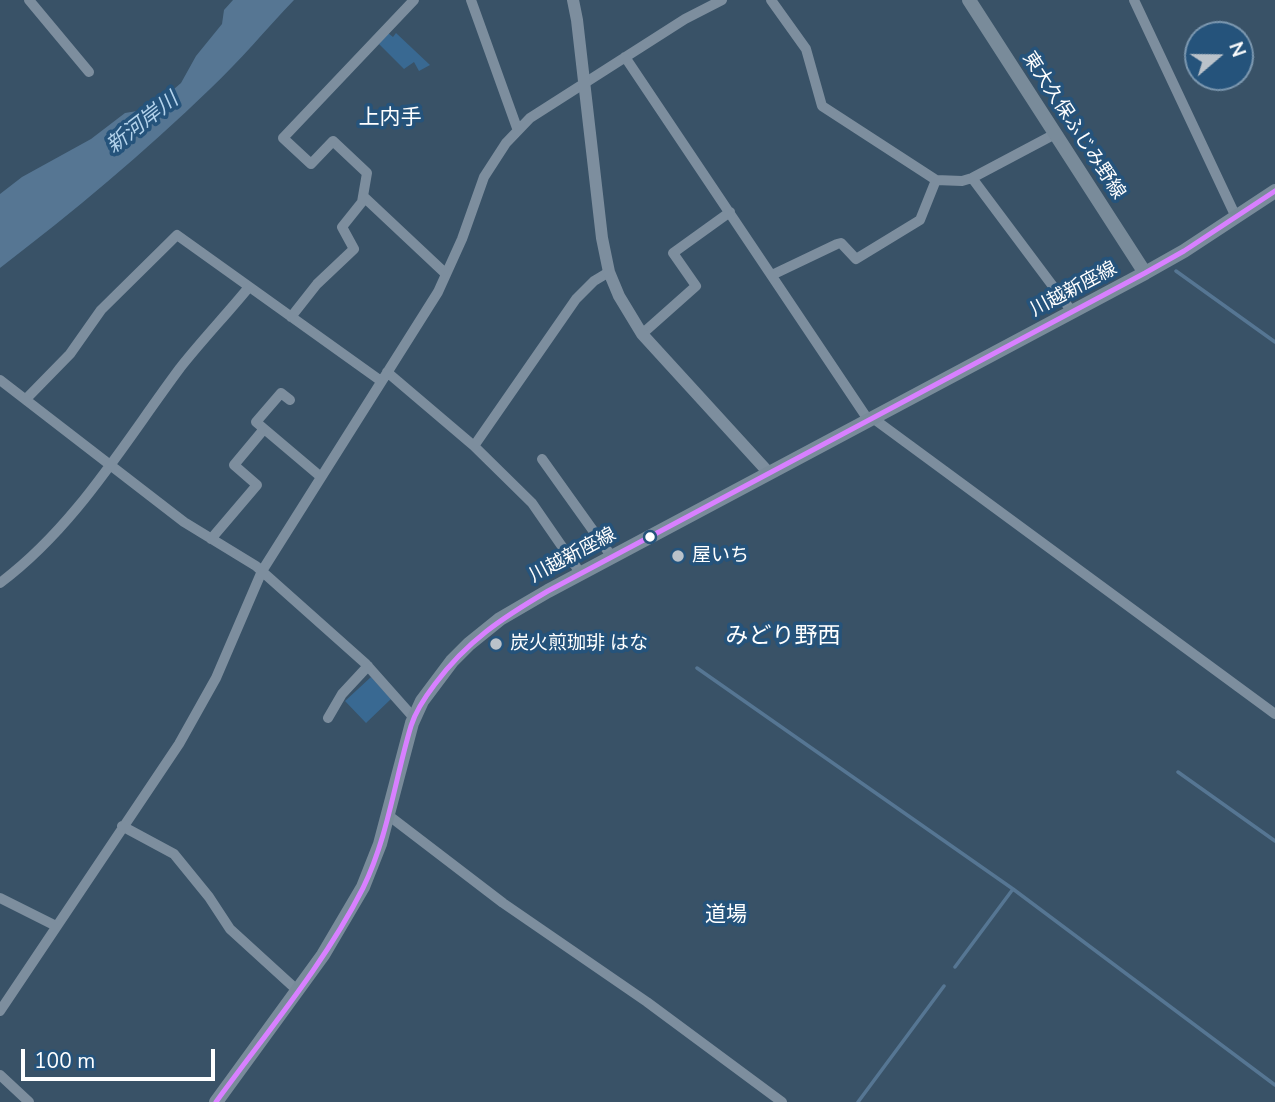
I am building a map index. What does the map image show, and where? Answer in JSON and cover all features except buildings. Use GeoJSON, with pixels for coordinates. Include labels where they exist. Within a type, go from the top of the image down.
{"type":"FeatureCollection","features":[{"type":"Feature","properties":{"kind":"main road","name":"東大久保ふじみ野線"},"geometry":{"type":"LineString","coordinates":[[969,0],[1145,273]]}},
{"type":"Feature","properties":{"kind":"main road","name":"川越新座線"},"geometry":{"type":"LineString","coordinates":[[216,1102],[339,931],[372,867],[414,718],[433,686],[469,644],[518,608],[1145,273],[1275,191]]}},
{"type":"Feature","properties":{"kind":"street"},"geometry":{"type":"LineString","coordinates":[[29,0],[89,72]]}},
{"type":"Feature","properties":{"kind":"street"},"geometry":{"type":"LineString","coordinates":[[291,317],[317,284],[354,249],[342,227],[364,197],[367,173],[333,141],[311,164],[283,138],[414,0]]}},
{"type":"Feature","properties":{"kind":"street"},"geometry":{"type":"LineString","coordinates":[[471,0],[517,128]]}},
{"type":"Feature","properties":{"kind":"street"},"geometry":{"type":"LineString","coordinates":[[573,0],[601,237],[609,272],[619,296],[642,334],[769,473]]}},
{"type":"Feature","properties":{"kind":"street"},"geometry":{"type":"LineString","coordinates":[[0,1011],[179,744],[216,678],[262,572],[438,292],[462,239],[484,177],[517,128],[625,57],[702,9],[722,0]]}},
{"type":"Feature","properties":{"kind":"street"},"geometry":{"type":"LineString","coordinates":[[771,0],[806,49],[822,106],[936,180],[962,181],[972,178],[1055,134]]}},
{"type":"Feature","properties":{"kind":"street"},"geometry":{"type":"LineString","coordinates":[[1134,0],[1236,217]]}},
{"type":"Feature","properties":{"kind":"street"},"geometry":{"type":"LineString","coordinates":[[625,57],[871,420],[1275,714]]}},
{"type":"Feature","properties":{"kind":"street"},"geometry":{"type":"LineString","coordinates":[[972,178],[1073,313]]}},
{"type":"Feature","properties":{"kind":"street"},"geometry":{"type":"LineString","coordinates":[[772,275],[837,244],[841,243],[856,259],[874,249],[920,220],[936,180]]}},
{"type":"Feature","properties":{"kind":"street"},"geometry":{"type":"LineString","coordinates":[[364,197],[446,274]]}},
{"type":"Feature","properties":{"kind":"street"},"geometry":{"type":"LineString","coordinates":[[642,334],[696,286],[673,253],[730,212]]}},
{"type":"Feature","properties":{"kind":"street"},"geometry":{"type":"LineString","coordinates":[[26,399],[70,354],[101,310],[177,235],[291,317],[384,376],[474,446],[532,503],[581,574]]}},
{"type":"Feature","properties":{"kind":"street"},"geometry":{"type":"LineString","coordinates":[[474,446],[576,299],[594,281],[609,272]]}},
{"type":"Feature","properties":{"kind":"street"},"geometry":{"type":"LineString","coordinates":[[0,583],[33,558],[67,523],[181,367],[249,287]]}},
{"type":"Feature","properties":{"kind":"street"},"geometry":{"type":"LineString","coordinates":[[0,380],[184,522],[237,553],[262,572],[368,666],[414,718]]}},
{"type":"Feature","properties":{"kind":"street"},"geometry":{"type":"LineString","coordinates":[[290,400],[281,393],[256,422],[321,477]]}},
{"type":"Feature","properties":{"kind":"street"},"geometry":{"type":"LineString","coordinates":[[211,539],[257,485],[234,465],[264,429]]}},
{"type":"Feature","properties":{"kind":"street"},"geometry":{"type":"LineString","coordinates":[[542,459],[612,557]]}},
{"type":"Feature","properties":{"kind":"street"},"geometry":{"type":"LineString","coordinates":[[328,718],[342,694],[368,666]]}},
{"type":"Feature","properties":{"kind":"street"},"geometry":{"type":"LineString","coordinates":[[388,816],[503,903],[648,1002],[782,1102]]}},
{"type":"Feature","properties":{"kind":"street"},"geometry":{"type":"LineString","coordinates":[[122,827],[174,854],[209,897],[230,929],[298,991]]}},
{"type":"Feature","properties":{"kind":"street"},"geometry":{"type":"LineString","coordinates":[[0,898],[57,926]]}},
{"type":"Feature","properties":{"kind":"street"},"geometry":{"type":"LineString","coordinates":[[0,1074],[29,1102]]}},
{"type":"Feature","properties":{"kind":"shaded area"},"geometry":{"type":"Polygon","coordinates":[[[388,33],[393,37],[396,33],[430,65],[419,71],[414,62],[404,69],[379,44],[388,33]]]}},
{"type":"Feature","properties":{"kind":"shaded area"},"geometry":{"type":"Polygon","coordinates":[[[371,677],[391,699],[366,723],[345,701],[371,677]]]}},
{"type":"Feature","properties":{"kind":"water","name":"新河岸川"},"geometry":{"type":"Polygon","coordinates":[[[233,0],[294,0],[221,78],[160,136],[81,204],[0,268],[0,194],[22,177],[91,139],[125,113],[155,105],[181,83],[196,56],[222,24],[224,10],[233,0]]]}},
{"type":"Feature","properties":{"kind":"waterway"},"geometry":{"type":"LineString","coordinates":[[1176,271],[1275,342]]}},
{"type":"Feature","properties":{"kind":"waterway"},"geometry":{"type":"LineString","coordinates":[[697,668],[1013,889],[1275,1085]]}},
{"type":"Feature","properties":{"kind":"waterway"},"geometry":{"type":"LineString","coordinates":[[1178,772],[1275,841]]}},
{"type":"Feature","properties":{"kind":"waterway"},"geometry":{"type":"LineString","coordinates":[[955,967],[1013,889]]}},
{"type":"Feature","properties":{"kind":"waterway"},"geometry":{"type":"LineString","coordinates":[[858,1102],[944,986]]}},
{"type":"Feature","properties":{"kind":"transit line"},"geometry":{"type":"LineString","coordinates":[[216,1102],[294,998],[348,916],[379,849],[415,715],[447,669],[473,643],[500,621],[548,591],[1145,273],[1184,251],[1275,191]]}},
{"type":"Feature","properties":{"kind":"place","name":"屋いち"},"geometry":{"type":"Point","coordinates":[678,556]}},
{"type":"Feature","properties":{"kind":"place","name":"炭火煎珈琲 はな"},"geometry":{"type":"Point","coordinates":[496,644]}},
{"type":"Feature","properties":{"kind":"district","name":"上内手"},"geometry":{"type":"Point","coordinates":[390,119]}},
{"type":"Feature","properties":{"kind":"district","name":"みどり野西"},"geometry":{"type":"Point","coordinates":[783,637]}},
{"type":"Feature","properties":{"kind":"district","name":"道場"},"geometry":{"type":"Point","coordinates":[726,916]}}]}
